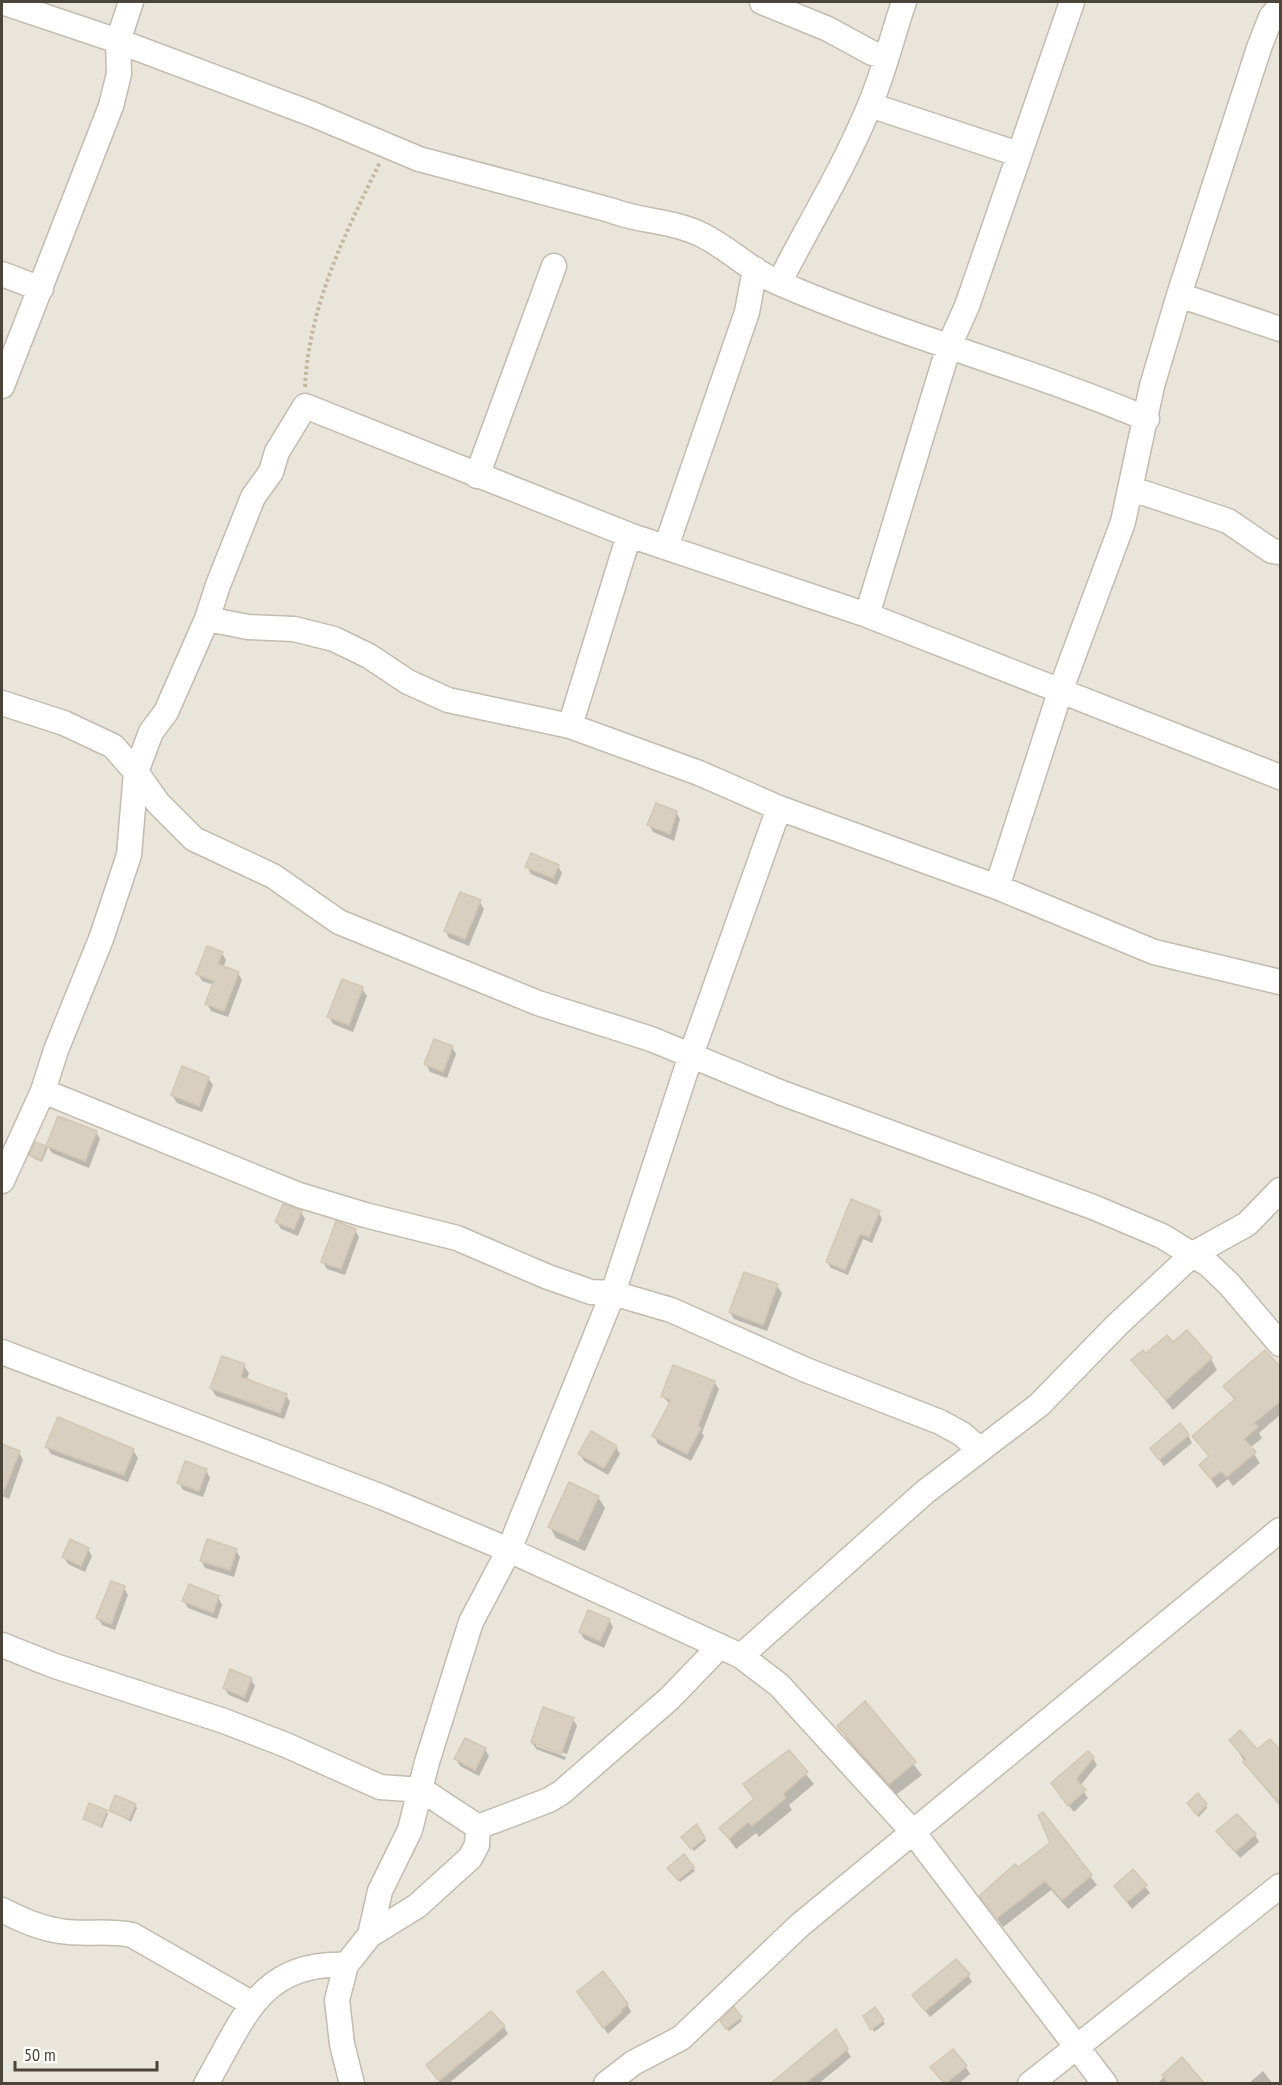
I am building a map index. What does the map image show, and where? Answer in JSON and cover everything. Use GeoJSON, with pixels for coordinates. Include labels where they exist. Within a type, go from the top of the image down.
{"type":"FeatureCollection","features":[{"type":"Feature","properties":{"kind":"street"},"geometry":{"type":"LineString","coordinates":[[2,2],[118,41],[418,159],[610,210],[630,219],[658,220],[701,234],[779,284],[879,323],[949,346],[1147,419]]}},
{"type":"Feature","properties":{"kind":"street"},"geometry":{"type":"LineString","coordinates":[[2,386],[111,106],[118,74],[118,41],[131,2]]}},
{"type":"Feature","properties":{"kind":"street"},"geometry":{"type":"LineString","coordinates":[[762,2],[828,29],[872,53],[886,56]]}},
{"type":"Feature","properties":{"kind":"street"},"geometry":{"type":"LineString","coordinates":[[779,284],[818,207],[837,178],[870,105],[904,2]]}},
{"type":"Feature","properties":{"kind":"street"},"geometry":{"type":"LineString","coordinates":[[867,615],[949,346],[967,306],[1072,2]]}},
{"type":"Feature","properties":{"kind":"street"},"geometry":{"type":"LineString","coordinates":[[997,887],[1060,689],[1123,522],[1147,419],[1152,386],[1179,295],[1259,48],[1271,17],[1281,7]]}},
{"type":"Feature","properties":{"kind":"street"},"geometry":{"type":"LineString","coordinates":[[870,105],[1018,154]]}},
{"type":"Feature","properties":{"kind":"street"},"geometry":{"type":"LineString","coordinates":[[477,476],[554,266]]}},
{"type":"Feature","properties":{"kind":"street"},"geometry":{"type":"LineString","coordinates":[[666,547],[747,312],[755,269]]}},
{"type":"Feature","properties":{"kind":"street"},"geometry":{"type":"LineString","coordinates":[[2,274],[41,289]]}},
{"type":"Feature","properties":{"kind":"street"},"geometry":{"type":"LineString","coordinates":[[1179,295],[1281,329]]}},
{"type":"Feature","properties":{"kind":"street"},"geometry":{"type":"LineString","coordinates":[[2,1181],[43,1091],[56,1050],[101,939],[129,855],[136,772],[151,732],[166,712],[207,619],[253,497],[270,472],[277,452],[304,406],[628,535],[867,615],[1281,777]]}},
{"type":"Feature","properties":{"kind":"street"},"geometry":{"type":"LineString","coordinates":[[1132,489],[1228,521],[1272,551],[1281,552]]}},
{"type":"Feature","properties":{"kind":"street"},"geometry":{"type":"LineString","coordinates":[[570,726],[628,535]]}},
{"type":"Feature","properties":{"kind":"street"},"geometry":{"type":"LineString","coordinates":[[207,619],[248,627],[294,629],[334,639],[369,656],[408,682],[448,700],[570,726],[699,774],[779,807],[997,887],[1154,952],[1281,982]]}},
{"type":"Feature","properties":{"kind":"street"},"geometry":{"type":"LineString","coordinates":[[2,703],[64,723],[113,746],[136,772],[158,803],[194,839],[273,876],[339,922],[537,1003],[651,1039],[782,1093],[1093,1208],[1162,1236],[1193,1254],[1229,1284],[1281,1344]]}},
{"type":"Feature","properties":{"kind":"street"},"geometry":{"type":"LineString","coordinates":[[370,1935],[381,1891],[410,1830],[422,1790],[427,1762],[471,1622],[509,1550],[613,1293],[691,1055],[779,807]]}},
{"type":"Feature","properties":{"kind":"street"},"geometry":{"type":"LineString","coordinates":[[43,1091],[299,1195],[365,1215],[458,1238],[548,1277],[591,1292],[613,1293],[671,1310],[806,1370],[940,1422],[962,1434],[980,1450]]}},
{"type":"Feature","properties":{"kind":"street"},"geometry":{"type":"LineString","coordinates":[[478,1827],[534,1807],[562,1792],[670,1698],[925,1492],[1039,1405],[1117,1325],[1193,1254],[1247,1224],[1281,1190]]}},
{"type":"Feature","properties":{"kind":"street"},"geometry":{"type":"LineString","coordinates":[[2,1352],[296,1463],[509,1550],[730,1651],[779,1685],[913,1832],[1105,2084]]}},
{"type":"Feature","properties":{"kind":"street"},"geometry":{"type":"LineString","coordinates":[[606,2084],[633,2063],[681,2038],[800,1925],[1281,1530]]}},
{"type":"Feature","properties":{"kind":"street"},"geometry":{"type":"LineString","coordinates":[[2,1645],[224,1721],[286,1745],[380,1787],[422,1790],[478,1827]]}},
{"type":"Feature","properties":{"kind":"street"},"geometry":{"type":"LineString","coordinates":[[352,2084],[342,2044],[337,2000],[346,1965],[370,1935],[417,1906],[470,1858],[477,1845],[478,1827]]}},
{"type":"Feature","properties":{"kind":"street"},"geometry":{"type":"LineString","coordinates":[[1030,2084],[1281,1886]]}},
{"type":"Feature","properties":{"kind":"street"},"geometry":{"type":"LineString","coordinates":[[2,1910],[33,1925],[61,1932],[114,1931],[132,1935],[251,2003]]}},
{"type":"Feature","properties":{"kind":"street"},"geometry":{"type":"LineString","coordinates":[[206,2084],[251,2003],[265,1990],[294,1972],[321,1964],[346,1965]]}},
{"type":"Feature","properties":{"kind":"path"},"geometry":{"type":"LineString","coordinates":[[304,406],[310,344],[329,271],[388,146]]}},
{"type":"Feature","properties":{"kind":"shaded area"},"geometry":{"type":"Polygon","coordinates":[[[2,2],[1280,2],[1280,2083],[2,2083],[2,2]]]}},
{"type":"Feature","properties":{"kind":"building"},"geometry":{"type":"Polygon","coordinates":[[[656,803],[677,811],[670,834],[647,825],[656,803]]]}},
{"type":"Feature","properties":{"kind":"building"},"geometry":{"type":"Polygon","coordinates":[[[531,853],[559,865],[553,878],[525,867],[531,853]]]}},
{"type":"Feature","properties":{"kind":"building"},"geometry":{"type":"Polygon","coordinates":[[[460,892],[481,900],[465,939],[444,931],[460,892]]]}},
{"type":"Feature","properties":{"kind":"building"},"geometry":{"type":"Polygon","coordinates":[[[207,946],[223,952],[218,964],[239,972],[224,1011],[205,1004],[214,981],[196,974],[207,946]]]}},
{"type":"Feature","properties":{"kind":"building"},"geometry":{"type":"Polygon","coordinates":[[[342,979],[363,987],[349,1025],[327,1017],[342,979]]]}},
{"type":"Feature","properties":{"kind":"building"},"geometry":{"type":"Polygon","coordinates":[[[434,1039],[453,1046],[443,1072],[424,1064],[434,1039]]]}},
{"type":"Feature","properties":{"kind":"building"},"geometry":{"type":"Polygon","coordinates":[[[182,1066],[209,1077],[199,1106],[171,1095],[182,1066]]]}},
{"type":"Feature","properties":{"kind":"building"},"geometry":{"type":"Polygon","coordinates":[[[58,1116],[97,1131],[85,1161],[46,1146],[58,1116]]]}},
{"type":"Feature","properties":{"kind":"building"},"geometry":{"type":"Polygon","coordinates":[[[35,1142],[46,1146],[41,1160],[29,1155],[35,1142]]]}},
{"type":"Feature","properties":{"kind":"building"},"geometry":{"type":"Polygon","coordinates":[[[851,1199],[880,1211],[869,1237],[860,1234],[845,1270],[826,1262],[851,1199]]]}},
{"type":"Feature","properties":{"kind":"building"},"geometry":{"type":"Polygon","coordinates":[[[283,1204],[302,1211],[294,1229],[275,1222],[283,1204]]]}},
{"type":"Feature","properties":{"kind":"building"},"geometry":{"type":"Polygon","coordinates":[[[336,1221],[356,1229],[341,1269],[321,1262],[336,1221]]]}},
{"type":"Feature","properties":{"kind":"building"},"geometry":{"type":"Polygon","coordinates":[[[744,1272],[778,1284],[763,1325],[729,1312],[744,1272]]]}},
{"type":"Feature","properties":{"kind":"building"},"geometry":{"type":"Polygon","coordinates":[[[1187,1330],[1212,1358],[1166,1400],[1131,1360],[1143,1350],[1146,1353],[1167,1335],[1173,1342],[1187,1330]]]}},
{"type":"Feature","properties":{"kind":"building"},"geometry":{"type":"Polygon","coordinates":[[[1265,1350],[1281,1368],[1281,1401],[1254,1423],[1258,1427],[1244,1439],[1256,1452],[1227,1477],[1221,1471],[1211,1479],[1199,1465],[1209,1456],[1192,1436],[1235,1399],[1223,1386],[1265,1350]]]}},
{"type":"Feature","properties":{"kind":"building"},"geometry":{"type":"Polygon","coordinates":[[[222,1356],[245,1364],[241,1377],[287,1394],[280,1413],[210,1388],[222,1356]]]}},
{"type":"Feature","properties":{"kind":"building"},"geometry":{"type":"Polygon","coordinates":[[[673,1365],[715,1381],[698,1426],[701,1428],[687,1454],[652,1436],[671,1400],[661,1396],[673,1365]]]}},
{"type":"Feature","properties":{"kind":"building"},"geometry":{"type":"Polygon","coordinates":[[[58,1417],[134,1449],[124,1475],[45,1447],[58,1417]]]}},
{"type":"Feature","properties":{"kind":"building"},"geometry":{"type":"Polygon","coordinates":[[[1180,1423],[1189,1435],[1159,1460],[1150,1448],[1180,1423]]]}},
{"type":"Feature","properties":{"kind":"building"},"geometry":{"type":"Polygon","coordinates":[[[591,1431],[617,1446],[604,1468],[578,1454],[591,1431]]]}},
{"type":"Feature","properties":{"kind":"building"},"geometry":{"type":"Polygon","coordinates":[[[2,1444],[20,1451],[2,1496],[2,1444]]]}},
{"type":"Feature","properties":{"kind":"building"},"geometry":{"type":"Polygon","coordinates":[[[185,1461],[207,1469],[199,1491],[177,1483],[185,1461]]]}},
{"type":"Feature","properties":{"kind":"building"},"geometry":{"type":"Polygon","coordinates":[[[569,1482],[599,1496],[578,1541],[548,1527],[569,1482]]]}},
{"type":"Feature","properties":{"kind":"building"},"geometry":{"type":"Polygon","coordinates":[[[70,1539],[89,1548],[81,1566],[62,1557],[70,1539]]]}},
{"type":"Feature","properties":{"kind":"building"},"geometry":{"type":"Polygon","coordinates":[[[207,1539],[237,1549],[230,1570],[200,1561],[207,1539]]]}},
{"type":"Feature","properties":{"kind":"building"},"geometry":{"type":"Polygon","coordinates":[[[111,1581],[125,1586],[111,1624],[96,1618],[111,1581]]]}},
{"type":"Feature","properties":{"kind":"building"},"geometry":{"type":"Polygon","coordinates":[[[189,1584],[219,1596],[213,1613],[182,1601],[189,1584]]]}},
{"type":"Feature","properties":{"kind":"building"},"geometry":{"type":"Polygon","coordinates":[[[588,1610],[610,1619],[600,1641],[579,1632],[588,1610]]]}},
{"type":"Feature","properties":{"kind":"building"},"geometry":{"type":"Polygon","coordinates":[[[230,1669],[252,1678],[244,1697],[223,1688],[230,1669]]]}},
{"type":"Feature","properties":{"kind":"building"},"geometry":{"type":"Polygon","coordinates":[[[865,1701],[916,1762],[889,1784],[837,1726],[865,1701]]]}},
{"type":"Feature","properties":{"kind":"building"},"geometry":{"type":"Polygon","coordinates":[[[543,1707],[574,1718],[561,1754],[531,1742],[543,1707]]]}},
{"type":"Feature","properties":{"kind":"building"},"geometry":{"type":"Polygon","coordinates":[[[1240,1730],[1257,1749],[1270,1739],[1281,1751],[1281,1805],[1243,1762],[1246,1759],[1229,1740],[1240,1730]]]}},
{"type":"Feature","properties":{"kind":"building"},"geometry":{"type":"Polygon","coordinates":[[[465,1738],[486,1748],[475,1770],[454,1759],[465,1738]]]}},
{"type":"Feature","properties":{"kind":"building"},"geometry":{"type":"Polygon","coordinates":[[[789,1750],[808,1772],[783,1794],[786,1798],[752,1826],[748,1822],[729,1839],[719,1828],[754,1799],[743,1784],[789,1750]]]}},
{"type":"Feature","properties":{"kind":"building"},"geometry":{"type":"Polygon","coordinates":[[[1088,1751],[1094,1757],[1076,1779],[1086,1790],[1068,1806],[1051,1783],[1088,1751]]]}},
{"type":"Feature","properties":{"kind":"building"},"geometry":{"type":"Polygon","coordinates":[[[1198,1793],[1207,1804],[1197,1815],[1187,1803],[1198,1793]]]}},
{"type":"Feature","properties":{"kind":"building"},"geometry":{"type":"Polygon","coordinates":[[[115,1795],[136,1804],[129,1819],[109,1811],[115,1795]]]}},
{"type":"Feature","properties":{"kind":"building"},"geometry":{"type":"Polygon","coordinates":[[[89,1803],[107,1810],[101,1826],[83,1819],[89,1803]]]}},
{"type":"Feature","properties":{"kind":"building"},"geometry":{"type":"Polygon","coordinates":[[[1043,1812],[1092,1875],[1062,1900],[1045,1881],[997,1918],[979,1896],[1015,1864],[1018,1867],[1050,1843],[1038,1815],[1043,1812]]]}},
{"type":"Feature","properties":{"kind":"building"},"geometry":{"type":"Polygon","coordinates":[[[1237,1814],[1256,1834],[1235,1852],[1216,1831],[1237,1814]]]}},
{"type":"Feature","properties":{"kind":"building"},"geometry":{"type":"Polygon","coordinates":[[[697,1824],[705,1838],[691,1849],[681,1837],[697,1824]]]}},
{"type":"Feature","properties":{"kind":"building"},"geometry":{"type":"Polygon","coordinates":[[[684,1854],[694,1867],[678,1880],[667,1868],[684,1854]]]}},
{"type":"Feature","properties":{"kind":"building"},"geometry":{"type":"Polygon","coordinates":[[[1133,1869],[1147,1885],[1127,1902],[1114,1886],[1133,1869]]]}},
{"type":"Feature","properties":{"kind":"building"},"geometry":{"type":"Polygon","coordinates":[[[956,1959],[970,1974],[925,2011],[912,1995],[956,1959]]]}},
{"type":"Feature","properties":{"kind":"building"},"geometry":{"type":"Polygon","coordinates":[[[603,1971],[628,2004],[603,2028],[577,1992],[603,1971]]]}},
{"type":"Feature","properties":{"kind":"building"},"geometry":{"type":"Polygon","coordinates":[[[734,2007],[742,2017],[726,2029],[720,2021],[734,2007]]]}},
{"type":"Feature","properties":{"kind":"building"},"geometry":{"type":"Polygon","coordinates":[[[875,2007],[884,2020],[871,2030],[863,2016],[875,2007]]]}},
{"type":"Feature","properties":{"kind":"building"},"geometry":{"type":"Polygon","coordinates":[[[491,2011],[505,2026],[439,2081],[426,2065],[491,2011]]]}},
{"type":"Feature","properties":{"kind":"building"},"geometry":{"type":"Polygon","coordinates":[[[836,2029],[848,2049],[804,2084],[770,2084],[836,2029]]]}},
{"type":"Feature","properties":{"kind":"building"},"geometry":{"type":"Polygon","coordinates":[[[953,2049],[967,2066],[945,2084],[930,2067],[953,2049]]]}},
{"type":"Feature","properties":{"kind":"building"},"geometry":{"type":"Polygon","coordinates":[[[1182,2057],[1205,2084],[1169,2084],[1162,2075],[1182,2057]]]}}]}
